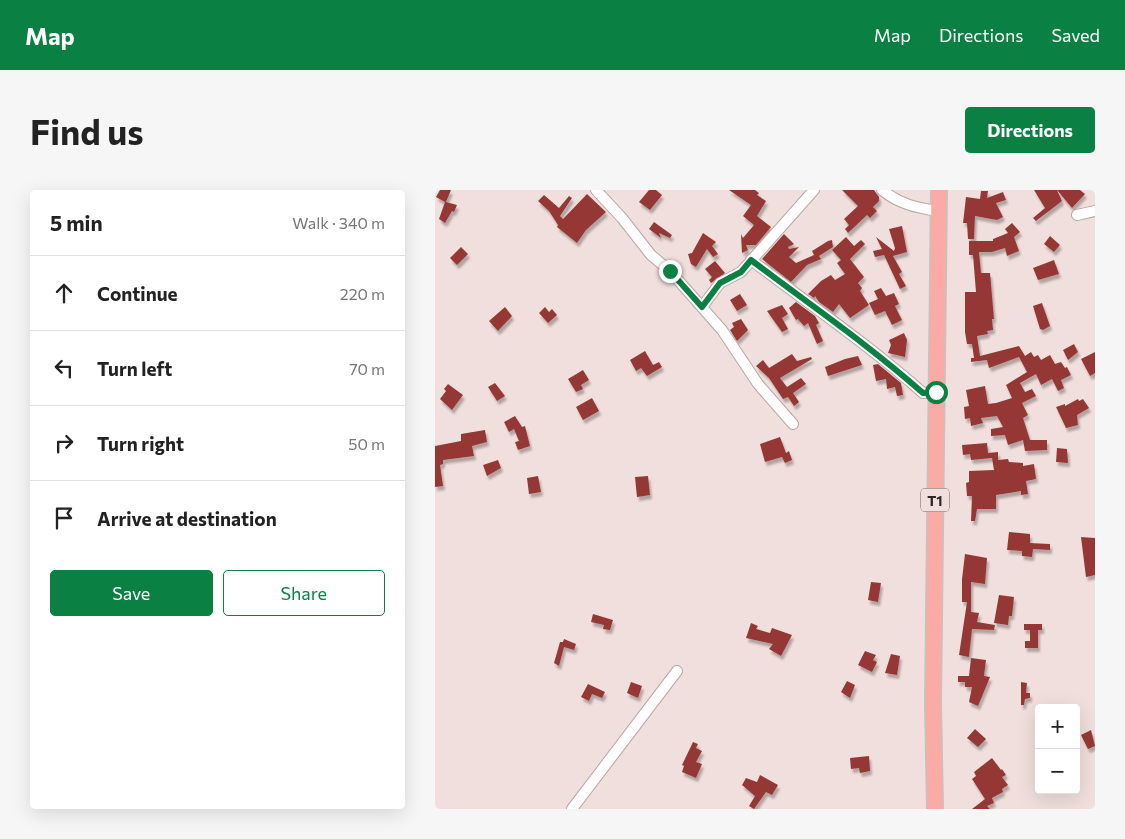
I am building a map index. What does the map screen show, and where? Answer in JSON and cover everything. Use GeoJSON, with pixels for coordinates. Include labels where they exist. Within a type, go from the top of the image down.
{"type":"FeatureCollection","features":[{"type":"Feature","properties":{"kind":"highway","name":"T1"},"geometry":{"type":"LineString","coordinates":[[935,809],[933,703],[939,190]]}},
{"type":"Feature","properties":{"kind":"street"},"geometry":{"type":"LineString","coordinates":[[596,190],[622,218],[651,255],[670,271],[702,307],[734,346],[758,384],[793,424]]}},
{"type":"Feature","properties":{"kind":"street"},"geometry":{"type":"LineString","coordinates":[[702,307],[720,283],[741,272],[797,212],[814,190]]}},
{"type":"Feature","properties":{"kind":"street"},"geometry":{"type":"LineString","coordinates":[[882,190],[890,197],[914,208],[938,211]]}},
{"type":"Feature","properties":{"kind":"street"},"geometry":{"type":"LineString","coordinates":[[1077,215],[1095,211]]}},
{"type":"Feature","properties":{"kind":"street"},"geometry":{"type":"LineString","coordinates":[[751,260],[850,335],[879,354],[923,393],[936,392]]}},
{"type":"Feature","properties":{"kind":"street"},"geometry":{"type":"LineString","coordinates":[[572,809],[677,671]]}},
{"type":"Feature","properties":{"kind":"building"},"geometry":{"type":"Polygon","coordinates":[[[440,190],[451,190],[446,202],[457,205],[445,223],[439,219],[445,202],[436,197],[440,190]]]}},
{"type":"Feature","properties":{"kind":"building"},"geometry":{"type":"Polygon","coordinates":[[[649,190],[656,190],[662,195],[650,210],[639,202],[649,190]]]}},
{"type":"Feature","properties":{"kind":"building"},"geometry":{"type":"Polygon","coordinates":[[[729,190],[755,190],[759,193],[757,195],[766,201],[757,216],[771,227],[756,245],[746,245],[748,250],[742,253],[741,234],[743,238],[754,225],[743,216],[751,205],[729,190]]]}},
{"type":"Feature","properties":{"kind":"building"},"geometry":{"type":"Polygon","coordinates":[[[842,190],[874,190],[879,197],[879,201],[873,207],[877,211],[870,218],[867,215],[848,233],[845,229],[849,225],[844,219],[858,206],[842,190]]]}},
{"type":"Feature","properties":{"kind":"building"},"geometry":{"type":"Polygon","coordinates":[[[1034,190],[1057,190],[1062,201],[1036,221],[1033,218],[1045,208],[1034,190]]]}},
{"type":"Feature","properties":{"kind":"building"},"geometry":{"type":"Polygon","coordinates":[[[1057,190],[1080,190],[1085,194],[1072,208],[1057,190]]]}},
{"type":"Feature","properties":{"kind":"building"},"geometry":{"type":"Polygon","coordinates":[[[981,191],[988,191],[987,198],[1003,192],[1006,200],[996,203],[1003,217],[997,220],[975,216],[974,239],[968,239],[967,223],[963,223],[966,197],[980,199],[981,191]]]}},
{"type":"Feature","properties":{"kind":"building"},"geometry":{"type":"Polygon","coordinates":[[[587,194],[606,212],[586,230],[577,243],[557,227],[558,225],[549,211],[538,201],[544,195],[559,208],[569,196],[572,198],[560,216],[563,219],[587,194]]]}},
{"type":"Feature","properties":{"kind":"building"},"geometry":{"type":"Polygon","coordinates":[[[654,222],[672,235],[670,238],[659,233],[661,238],[649,229],[654,222]]]}},
{"type":"Feature","properties":{"kind":"building"},"geometry":{"type":"Polygon","coordinates":[[[1012,223],[1020,232],[1014,237],[1019,251],[1007,256],[1005,248],[992,252],[979,252],[981,273],[990,273],[994,319],[992,319],[993,330],[987,331],[988,334],[977,336],[980,356],[1019,346],[1025,356],[1031,352],[1034,357],[1038,355],[1041,360],[1050,355],[1055,364],[1061,362],[1065,368],[1067,367],[1071,375],[1061,380],[1064,388],[1058,391],[1052,379],[1041,385],[1036,374],[1020,383],[1025,392],[1032,389],[1036,396],[1022,403],[1028,415],[1023,418],[1030,440],[1047,440],[1047,450],[1025,451],[1023,440],[1008,445],[1005,435],[991,436],[991,429],[1003,427],[997,416],[981,418],[983,423],[971,426],[970,418],[965,419],[964,407],[969,406],[966,390],[985,386],[988,404],[996,403],[1012,398],[1006,385],[1027,372],[1019,357],[989,368],[987,360],[971,362],[971,358],[974,358],[972,344],[967,344],[965,332],[965,292],[976,292],[973,255],[969,255],[969,241],[993,241],[993,239],[1008,233],[1005,229],[1012,223]]]}},
{"type":"Feature","properties":{"kind":"building"},"geometry":{"type":"Polygon","coordinates":[[[902,226],[907,252],[893,256],[902,272],[899,274],[906,286],[900,289],[884,255],[875,257],[873,251],[882,249],[876,237],[894,251],[895,248],[889,229],[902,226]]]}},
{"type":"Feature","properties":{"kind":"building"},"geometry":{"type":"Polygon","coordinates":[[[703,233],[716,242],[712,246],[718,254],[713,257],[707,249],[696,267],[691,264],[688,254],[692,253],[703,233]]]}},
{"type":"Feature","properties":{"kind":"building"},"geometry":{"type":"Polygon","coordinates":[[[784,234],[794,244],[788,247],[789,249],[799,247],[789,257],[796,263],[814,255],[812,251],[828,241],[832,240],[833,247],[819,256],[821,259],[807,265],[791,282],[762,259],[784,234]]]}},
{"type":"Feature","properties":{"kind":"building"},"geometry":{"type":"Polygon","coordinates":[[[1050,236],[1060,245],[1054,252],[1044,244],[1050,236]]]}},
{"type":"Feature","properties":{"kind":"building"},"geometry":{"type":"Polygon","coordinates":[[[846,237],[854,246],[861,240],[865,244],[850,259],[864,277],[858,283],[862,288],[860,291],[869,305],[850,318],[839,304],[833,312],[819,302],[815,296],[814,298],[808,294],[821,281],[831,275],[835,280],[845,274],[837,263],[841,260],[832,250],[846,237]]]}},
{"type":"Feature","properties":{"kind":"building"},"geometry":{"type":"Polygon","coordinates":[[[461,247],[468,254],[457,265],[450,258],[461,247]]]}},
{"type":"Feature","properties":{"kind":"building"},"geometry":{"type":"Polygon","coordinates":[[[1054,260],[1059,274],[1038,280],[1033,268],[1054,260]]]}},
{"type":"Feature","properties":{"kind":"building"},"geometry":{"type":"Polygon","coordinates":[[[715,261],[725,273],[711,283],[709,280],[712,277],[705,269],[715,261]]]}},
{"type":"Feature","properties":{"kind":"building"},"geometry":{"type":"Polygon","coordinates":[[[881,288],[886,296],[894,293],[899,304],[895,306],[902,320],[892,325],[885,311],[875,315],[869,303],[878,299],[874,291],[881,288]]]}},
{"type":"Feature","properties":{"kind":"building"},"geometry":{"type":"Polygon","coordinates":[[[740,294],[747,305],[737,311],[730,300],[740,294]]]}},
{"type":"Feature","properties":{"kind":"building"},"geometry":{"type":"Polygon","coordinates":[[[796,302],[815,316],[819,323],[816,325],[823,341],[817,344],[808,323],[804,326],[798,319],[796,320],[789,308],[796,302]]]}},
{"type":"Feature","properties":{"kind":"building"},"geometry":{"type":"Polygon","coordinates":[[[1042,303],[1050,326],[1043,330],[1040,329],[1033,306],[1042,303]]]}},
{"type":"Feature","properties":{"kind":"building"},"geometry":{"type":"Polygon","coordinates":[[[782,305],[788,314],[782,318],[788,329],[782,332],[767,311],[782,305]]]}},
{"type":"Feature","properties":{"kind":"building"},"geometry":{"type":"Polygon","coordinates":[[[505,307],[512,316],[498,331],[489,321],[505,307]]]}},
{"type":"Feature","properties":{"kind":"building"},"geometry":{"type":"Polygon","coordinates":[[[545,307],[549,312],[552,309],[557,315],[548,323],[539,313],[545,307]]]}},
{"type":"Feature","properties":{"kind":"building"},"geometry":{"type":"Polygon","coordinates":[[[741,319],[748,330],[737,341],[730,330],[734,327],[732,323],[741,319]]]}},
{"type":"Feature","properties":{"kind":"building"},"geometry":{"type":"Polygon","coordinates":[[[904,333],[907,340],[905,357],[888,353],[891,345],[889,340],[904,333]]]}},
{"type":"Feature","properties":{"kind":"building"},"geometry":{"type":"Polygon","coordinates":[[[1074,344],[1078,352],[1068,360],[1063,350],[1074,344]]]}},
{"type":"Feature","properties":{"kind":"building"},"geometry":{"type":"Polygon","coordinates":[[[645,351],[653,365],[659,362],[662,367],[647,376],[641,368],[636,371],[630,360],[645,351]]]}},
{"type":"Feature","properties":{"kind":"building"},"geometry":{"type":"Polygon","coordinates":[[[1095,352],[1095,373],[1090,376],[1081,359],[1095,352]]]}},
{"type":"Feature","properties":{"kind":"building"},"geometry":{"type":"Polygon","coordinates":[[[792,354],[797,361],[811,357],[812,359],[780,378],[787,387],[801,378],[806,384],[793,393],[799,402],[794,406],[788,397],[783,399],[769,378],[756,366],[763,360],[769,368],[792,354]]]}},
{"type":"Feature","properties":{"kind":"building"},"geometry":{"type":"Polygon","coordinates":[[[858,356],[862,365],[828,376],[825,367],[858,356]]]}},
{"type":"Feature","properties":{"kind":"building"},"geometry":{"type":"Polygon","coordinates":[[[878,364],[901,383],[903,395],[897,396],[895,387],[887,389],[886,379],[876,381],[873,365],[878,364]]]}},
{"type":"Feature","properties":{"kind":"building"},"geometry":{"type":"Polygon","coordinates":[[[583,370],[589,380],[581,385],[583,389],[576,392],[568,379],[583,370]]]}},
{"type":"Feature","properties":{"kind":"building"},"geometry":{"type":"Polygon","coordinates":[[[495,383],[505,396],[497,401],[488,387],[495,383]]]}},
{"type":"Feature","properties":{"kind":"building"},"geometry":{"type":"Polygon","coordinates":[[[448,384],[463,395],[452,410],[440,399],[446,391],[444,389],[448,384]]]}},
{"type":"Feature","properties":{"kind":"building"},"geometry":{"type":"Polygon","coordinates":[[[592,398],[599,411],[583,420],[576,407],[592,398]]]}},
{"type":"Feature","properties":{"kind":"building"},"geometry":{"type":"Polygon","coordinates":[[[1078,399],[1079,401],[1083,399],[1089,408],[1077,415],[1078,425],[1066,428],[1056,407],[1065,404],[1065,406],[1078,399]]]}},
{"type":"Feature","properties":{"kind":"building"},"geometry":{"type":"Polygon","coordinates":[[[515,416],[522,427],[525,426],[530,446],[518,450],[515,442],[519,441],[514,429],[509,432],[504,422],[515,416]]]}},
{"type":"Feature","properties":{"kind":"building"},"geometry":{"type":"Polygon","coordinates":[[[485,430],[487,442],[472,446],[474,456],[443,460],[443,464],[440,465],[443,486],[435,487],[435,446],[461,441],[461,434],[485,430]]]}},
{"type":"Feature","properties":{"kind":"building"},"geometry":{"type":"Polygon","coordinates":[[[780,437],[786,453],[789,451],[792,460],[785,463],[782,457],[765,462],[760,444],[780,437]]]}},
{"type":"Feature","properties":{"kind":"building"},"geometry":{"type":"Polygon","coordinates":[[[987,443],[988,453],[998,452],[998,460],[1008,459],[1009,462],[1023,463],[1023,466],[1034,464],[1036,479],[1026,481],[1028,494],[1021,495],[1021,491],[996,495],[996,509],[977,509],[975,521],[971,521],[972,496],[967,496],[966,483],[969,482],[969,471],[994,470],[992,458],[971,460],[970,454],[963,455],[962,445],[987,443]]]}},
{"type":"Feature","properties":{"kind":"building"},"geometry":{"type":"Polygon","coordinates":[[[1057,448],[1067,449],[1068,463],[1056,462],[1057,448]]]}},
{"type":"Feature","properties":{"kind":"building"},"geometry":{"type":"Polygon","coordinates":[[[498,460],[501,468],[487,476],[483,465],[498,460]]]}},
{"type":"Feature","properties":{"kind":"building"},"geometry":{"type":"Polygon","coordinates":[[[538,476],[541,492],[529,494],[527,478],[538,476]]]}},
{"type":"Feature","properties":{"kind":"building"},"geometry":{"type":"Polygon","coordinates":[[[648,476],[650,495],[637,497],[635,477],[648,476]]]}},
{"type":"Feature","properties":{"kind":"building"},"geometry":{"type":"Polygon","coordinates":[[[1009,532],[1030,534],[1030,543],[1050,544],[1050,550],[1033,549],[1032,557],[1022,556],[1022,551],[1007,550],[1009,532]]]}},
{"type":"Feature","properties":{"kind":"building"},"geometry":{"type":"Polygon","coordinates":[[[1081,537],[1095,538],[1095,575],[1086,577],[1081,537]]]}},
{"type":"Feature","properties":{"kind":"building"},"geometry":{"type":"Polygon","coordinates":[[[965,554],[987,558],[985,584],[971,582],[971,612],[979,613],[977,622],[995,625],[994,630],[972,629],[969,657],[959,655],[967,602],[962,602],[965,554]]]}},
{"type":"Feature","properties":{"kind":"building"},"geometry":{"type":"Polygon","coordinates":[[[871,582],[881,583],[878,602],[868,600],[871,582]]]}},
{"type":"Feature","properties":{"kind":"building"},"geometry":{"type":"Polygon","coordinates":[[[999,595],[1014,597],[1012,616],[1009,616],[1008,625],[994,623],[999,595]]]}},
{"type":"Feature","properties":{"kind":"building"},"geometry":{"type":"Polygon","coordinates":[[[593,614],[613,620],[610,630],[603,629],[604,625],[591,622],[593,614]]]}},
{"type":"Feature","properties":{"kind":"building"},"geometry":{"type":"Polygon","coordinates":[[[751,623],[758,626],[756,629],[770,633],[772,628],[792,635],[781,656],[769,649],[773,644],[746,638],[751,623]]]}},
{"type":"Feature","properties":{"kind":"building"},"geometry":{"type":"Polygon","coordinates":[[[1024,624],[1042,624],[1042,630],[1038,630],[1038,648],[1025,648],[1025,641],[1030,641],[1030,630],[1024,630],[1024,624]]]}},
{"type":"Feature","properties":{"kind":"building"},"geometry":{"type":"Polygon","coordinates":[[[564,639],[576,644],[574,650],[564,647],[559,666],[554,663],[560,642],[563,642],[564,639]]]}},
{"type":"Feature","properties":{"kind":"building"},"geometry":{"type":"Polygon","coordinates":[[[865,651],[876,655],[873,660],[877,662],[872,672],[858,665],[865,651]]]}},
{"type":"Feature","properties":{"kind":"building"},"geometry":{"type":"Polygon","coordinates":[[[891,654],[900,656],[897,675],[885,673],[891,654]]]}},
{"type":"Feature","properties":{"kind":"building"},"geometry":{"type":"Polygon","coordinates":[[[971,658],[986,660],[984,676],[990,677],[978,706],[969,702],[972,687],[965,687],[965,682],[958,682],[958,676],[969,676],[971,658]]]}},
{"type":"Feature","properties":{"kind":"building"},"geometry":{"type":"Polygon","coordinates":[[[847,681],[855,685],[850,698],[841,692],[847,681]]]}},
{"type":"Feature","properties":{"kind":"building"},"geometry":{"type":"Polygon","coordinates":[[[631,682],[642,686],[638,698],[627,693],[631,682]]]}},
{"type":"Feature","properties":{"kind":"building"},"geometry":{"type":"Polygon","coordinates":[[[1021,682],[1027,683],[1026,693],[1030,693],[1030,698],[1025,699],[1024,705],[1021,705],[1021,682]]]}},
{"type":"Feature","properties":{"kind":"building"},"geometry":{"type":"Polygon","coordinates":[[[588,684],[605,692],[602,698],[592,694],[589,701],[581,697],[588,684]]]}},
{"type":"Feature","properties":{"kind":"building"},"geometry":{"type":"Polygon","coordinates":[[[975,729],[986,739],[978,747],[967,738],[975,729]]]}},
{"type":"Feature","properties":{"kind":"building"},"geometry":{"type":"Polygon","coordinates":[[[1091,730],[1095,746],[1088,749],[1081,735],[1091,730]]]}},
{"type":"Feature","properties":{"kind":"building"},"geometry":{"type":"Polygon","coordinates":[[[693,742],[698,744],[696,748],[702,751],[696,762],[702,764],[696,778],[682,772],[684,766],[682,765],[693,742]]]}},
{"type":"Feature","properties":{"kind":"building"},"geometry":{"type":"Polygon","coordinates":[[[869,756],[870,771],[860,773],[859,768],[851,769],[850,758],[869,756]]]}},
{"type":"Feature","properties":{"kind":"building"},"geometry":{"type":"Polygon","coordinates":[[[992,758],[1006,775],[1002,777],[1008,785],[1002,789],[1003,792],[992,798],[994,803],[987,806],[990,809],[972,809],[985,799],[972,779],[976,776],[974,772],[992,758]]]}},
{"type":"Feature","properties":{"kind":"building"},"geometry":{"type":"Polygon","coordinates":[[[760,775],[778,785],[772,795],[766,792],[754,809],[749,806],[755,796],[742,785],[746,778],[757,782],[760,775]]]}},
{"type":"Feature","properties":{"kind":"route"},"geometry":{"type":"LineString","coordinates":[[670,271],[702,307],[720,283],[741,272],[751,260],[817,308],[850,335],[879,354],[923,393],[936,392]]}}]}
